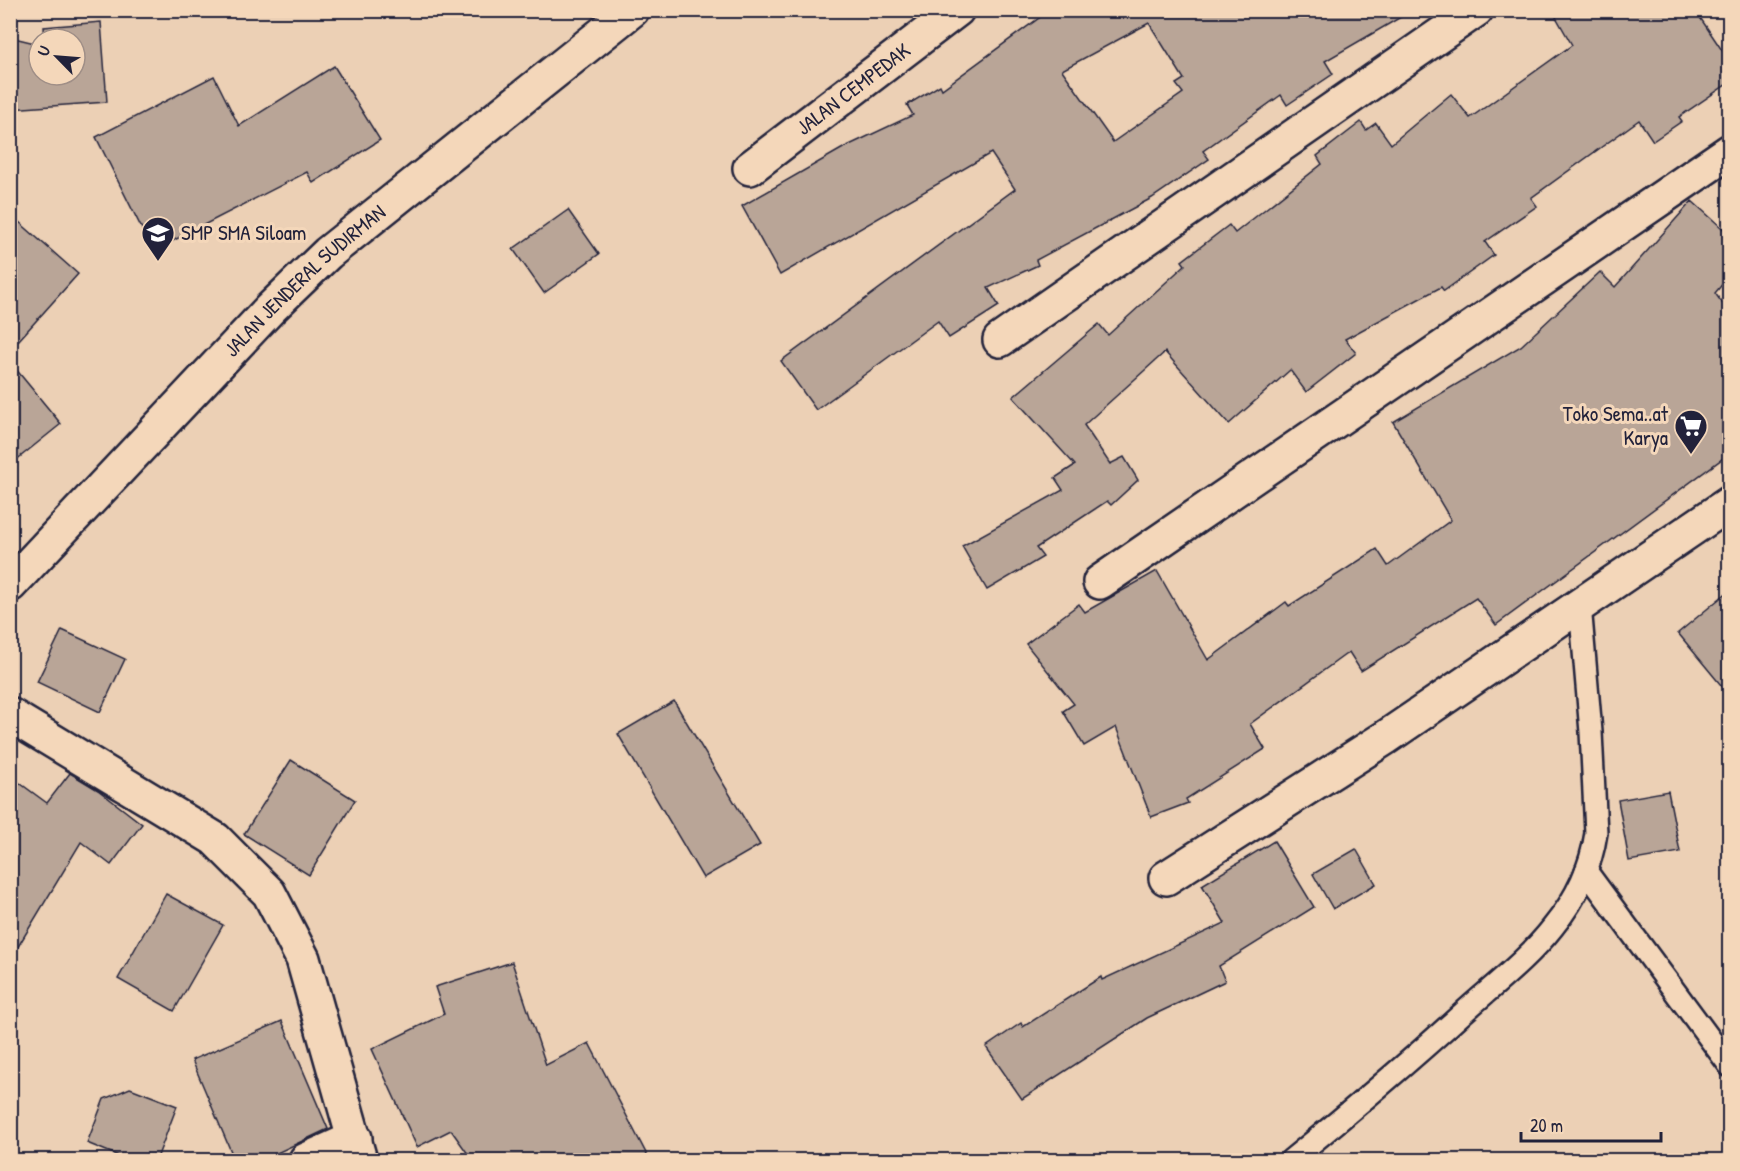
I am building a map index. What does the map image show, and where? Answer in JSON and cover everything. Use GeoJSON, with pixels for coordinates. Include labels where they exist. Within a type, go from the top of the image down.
{"type":"FeatureCollection","features":[{"type":"Feature","properties":{"kind":"street","name":"JALAN JENDERAL SUDIRMAN"},"geometry":{"type":"LineString","coordinates":[[10,585],[270,309],[328,253],[632,10]]}},
{"type":"Feature","properties":{"kind":"street","name":"JALAN CEMPEDAK"},"geometry":{"type":"LineString","coordinates":[[750,168],[957,10]]}},
{"type":"Feature","properties":{"kind":"street"},"geometry":{"type":"LineString","coordinates":[[1000,340],[1476,10]]}},
{"type":"Feature","properties":{"kind":"street"},"geometry":{"type":"LineString","coordinates":[[1100,582],[1730,151]]}},
{"type":"Feature","properties":{"kind":"street"},"geometry":{"type":"LineString","coordinates":[[1166,878],[1384,738],[1730,503]]}},
{"type":"Feature","properties":{"kind":"street"},"geometry":{"type":"LineString","coordinates":[[10,715],[215,839],[269,893],[303,958],[358,1149],[306,1161]]}},
{"type":"Feature","properties":{"kind":"lane"},"geometry":{"type":"LineString","coordinates":[[1291,1161],[1510,972],[1553,927],[1578,890],[1594,850],[1596,825],[1580,605]]}},
{"type":"Feature","properties":{"kind":"lane"},"geometry":{"type":"LineString","coordinates":[[1586,871],[1730,1066]]}},
{"type":"Feature","properties":{"kind":"building"},"geometry":{"type":"Polygon","coordinates":[[[1050,10],[1413,10],[1325,61],[1333,74],[1287,105],[1281,95],[1203,151],[1209,159],[1152,198],[1036,260],[1038,265],[988,288],[999,306],[949,338],[938,321],[816,410],[781,361],[1015,189],[991,153],[780,275],[742,206],[845,147],[913,115],[907,105],[940,85],[942,89],[1050,10]],[[1149,23],[1062,70],[1113,142],[1183,93],[1176,84],[1184,79],[1149,23]]]}},
{"type":"Feature","properties":{"kind":"building"},"geometry":{"type":"Polygon","coordinates":[[[1552,10],[1695,10],[1730,62],[1730,82],[1679,117],[1682,121],[1653,141],[1639,120],[1531,198],[1537,206],[1485,242],[1494,255],[1444,291],[1441,287],[1345,339],[1356,353],[1306,392],[1290,370],[1229,424],[1165,352],[1084,425],[1110,464],[1124,457],[1138,480],[1111,505],[1107,501],[1036,548],[1043,557],[987,590],[962,546],[1063,490],[1055,478],[1075,465],[1013,397],[1099,324],[1108,335],[1185,265],[1182,261],[1229,225],[1235,233],[1322,164],[1317,156],[1361,122],[1366,130],[1376,123],[1391,144],[1451,94],[1470,118],[1572,45],[1552,10]]]}},
{"type":"Feature","properties":{"kind":"building"},"geometry":{"type":"Polygon","coordinates":[[[101,22],[107,102],[10,109],[10,37],[27,41],[27,87],[87,87],[87,27],[44,27],[101,22]]]}},
{"type":"Feature","properties":{"kind":"building"},"geometry":{"type":"Polygon","coordinates":[[[334,66],[380,140],[313,183],[307,172],[153,251],[96,137],[214,76],[239,126],[334,66]]]}},
{"type":"Feature","properties":{"kind":"building"},"geometry":{"type":"Polygon","coordinates":[[[1692,201],[1730,235],[1730,275],[1715,293],[1730,314],[1730,453],[1496,625],[1476,598],[1361,671],[1349,652],[1250,724],[1265,749],[1186,799],[1188,803],[1151,817],[1116,727],[1084,746],[1063,711],[1074,704],[1026,644],[1079,604],[1085,612],[1157,571],[1208,660],[1286,602],[1289,606],[1377,549],[1388,566],[1451,520],[1393,422],[1521,346],[1600,272],[1615,287],[1692,201]]]}},
{"type":"Feature","properties":{"kind":"building"},"geometry":{"type":"Polygon","coordinates":[[[568,210],[599,254],[544,293],[513,249],[568,210]]]}},
{"type":"Feature","properties":{"kind":"building"},"geometry":{"type":"Polygon","coordinates":[[[10,214],[78,274],[10,350],[10,214]]]}},
{"type":"Feature","properties":{"kind":"building"},"geometry":{"type":"Polygon","coordinates":[[[10,362],[61,424],[10,465],[10,362]]]}},
{"type":"Feature","properties":{"kind":"building"},"geometry":{"type":"Polygon","coordinates":[[[1730,590],[1730,696],[1678,633],[1730,590]]]}},
{"type":"Feature","properties":{"kind":"building"},"geometry":{"type":"Polygon","coordinates":[[[62,630],[125,659],[100,712],[37,682],[62,630]]]}},
{"type":"Feature","properties":{"kind":"building"},"geometry":{"type":"Polygon","coordinates":[[[674,701],[760,845],[703,878],[618,734],[674,701]]]}},
{"type":"Feature","properties":{"kind":"building"},"geometry":{"type":"Polygon","coordinates":[[[291,760],[355,800],[309,875],[244,834],[291,760]]]}},
{"type":"Feature","properties":{"kind":"building"},"geometry":{"type":"Polygon","coordinates":[[[70,773],[98,790],[142,824],[111,865],[81,842],[10,960],[10,776],[47,803],[70,773]]]}},
{"type":"Feature","properties":{"kind":"building"},"geometry":{"type":"Polygon","coordinates":[[[1668,791],[1680,852],[1629,861],[1618,800],[1668,791]]]}},
{"type":"Feature","properties":{"kind":"building"},"geometry":{"type":"Polygon","coordinates":[[[1274,841],[1314,907],[1219,966],[1225,981],[1147,1018],[1022,1099],[986,1047],[1021,1023],[1023,1027],[1101,977],[1102,980],[1225,923],[1202,885],[1274,841]]]}},
{"type":"Feature","properties":{"kind":"building"},"geometry":{"type":"Polygon","coordinates":[[[1356,849],[1376,884],[1333,909],[1313,874],[1356,849]]]}},
{"type":"Feature","properties":{"kind":"building"},"geometry":{"type":"Polygon","coordinates":[[[166,894],[223,925],[174,1011],[118,979],[166,894]]]}},
{"type":"Feature","properties":{"kind":"building"},"geometry":{"type":"Polygon","coordinates":[[[512,962],[546,1065],[589,1043],[650,1161],[473,1161],[451,1130],[417,1147],[372,1049],[444,1014],[435,987],[512,962]]]}},
{"type":"Feature","properties":{"kind":"building"},"geometry":{"type":"Polygon","coordinates":[[[282,1021],[328,1129],[260,1161],[235,1161],[192,1060],[282,1021]]]}},
{"type":"Feature","properties":{"kind":"building"},"geometry":{"type":"Polygon","coordinates":[[[130,1088],[177,1106],[156,1161],[131,1161],[87,1143],[104,1099],[130,1088]]]}},
{"type":"Feature","properties":{"kind":"place","name":"SMP SMA Siloam"},"geometry":{"type":"Point","coordinates":[158,262]}},
{"type":"Feature","properties":{"kind":"place","name":"Toko Sema..at Karya"},"geometry":{"type":"Point","coordinates":[1691,455]}}]}
